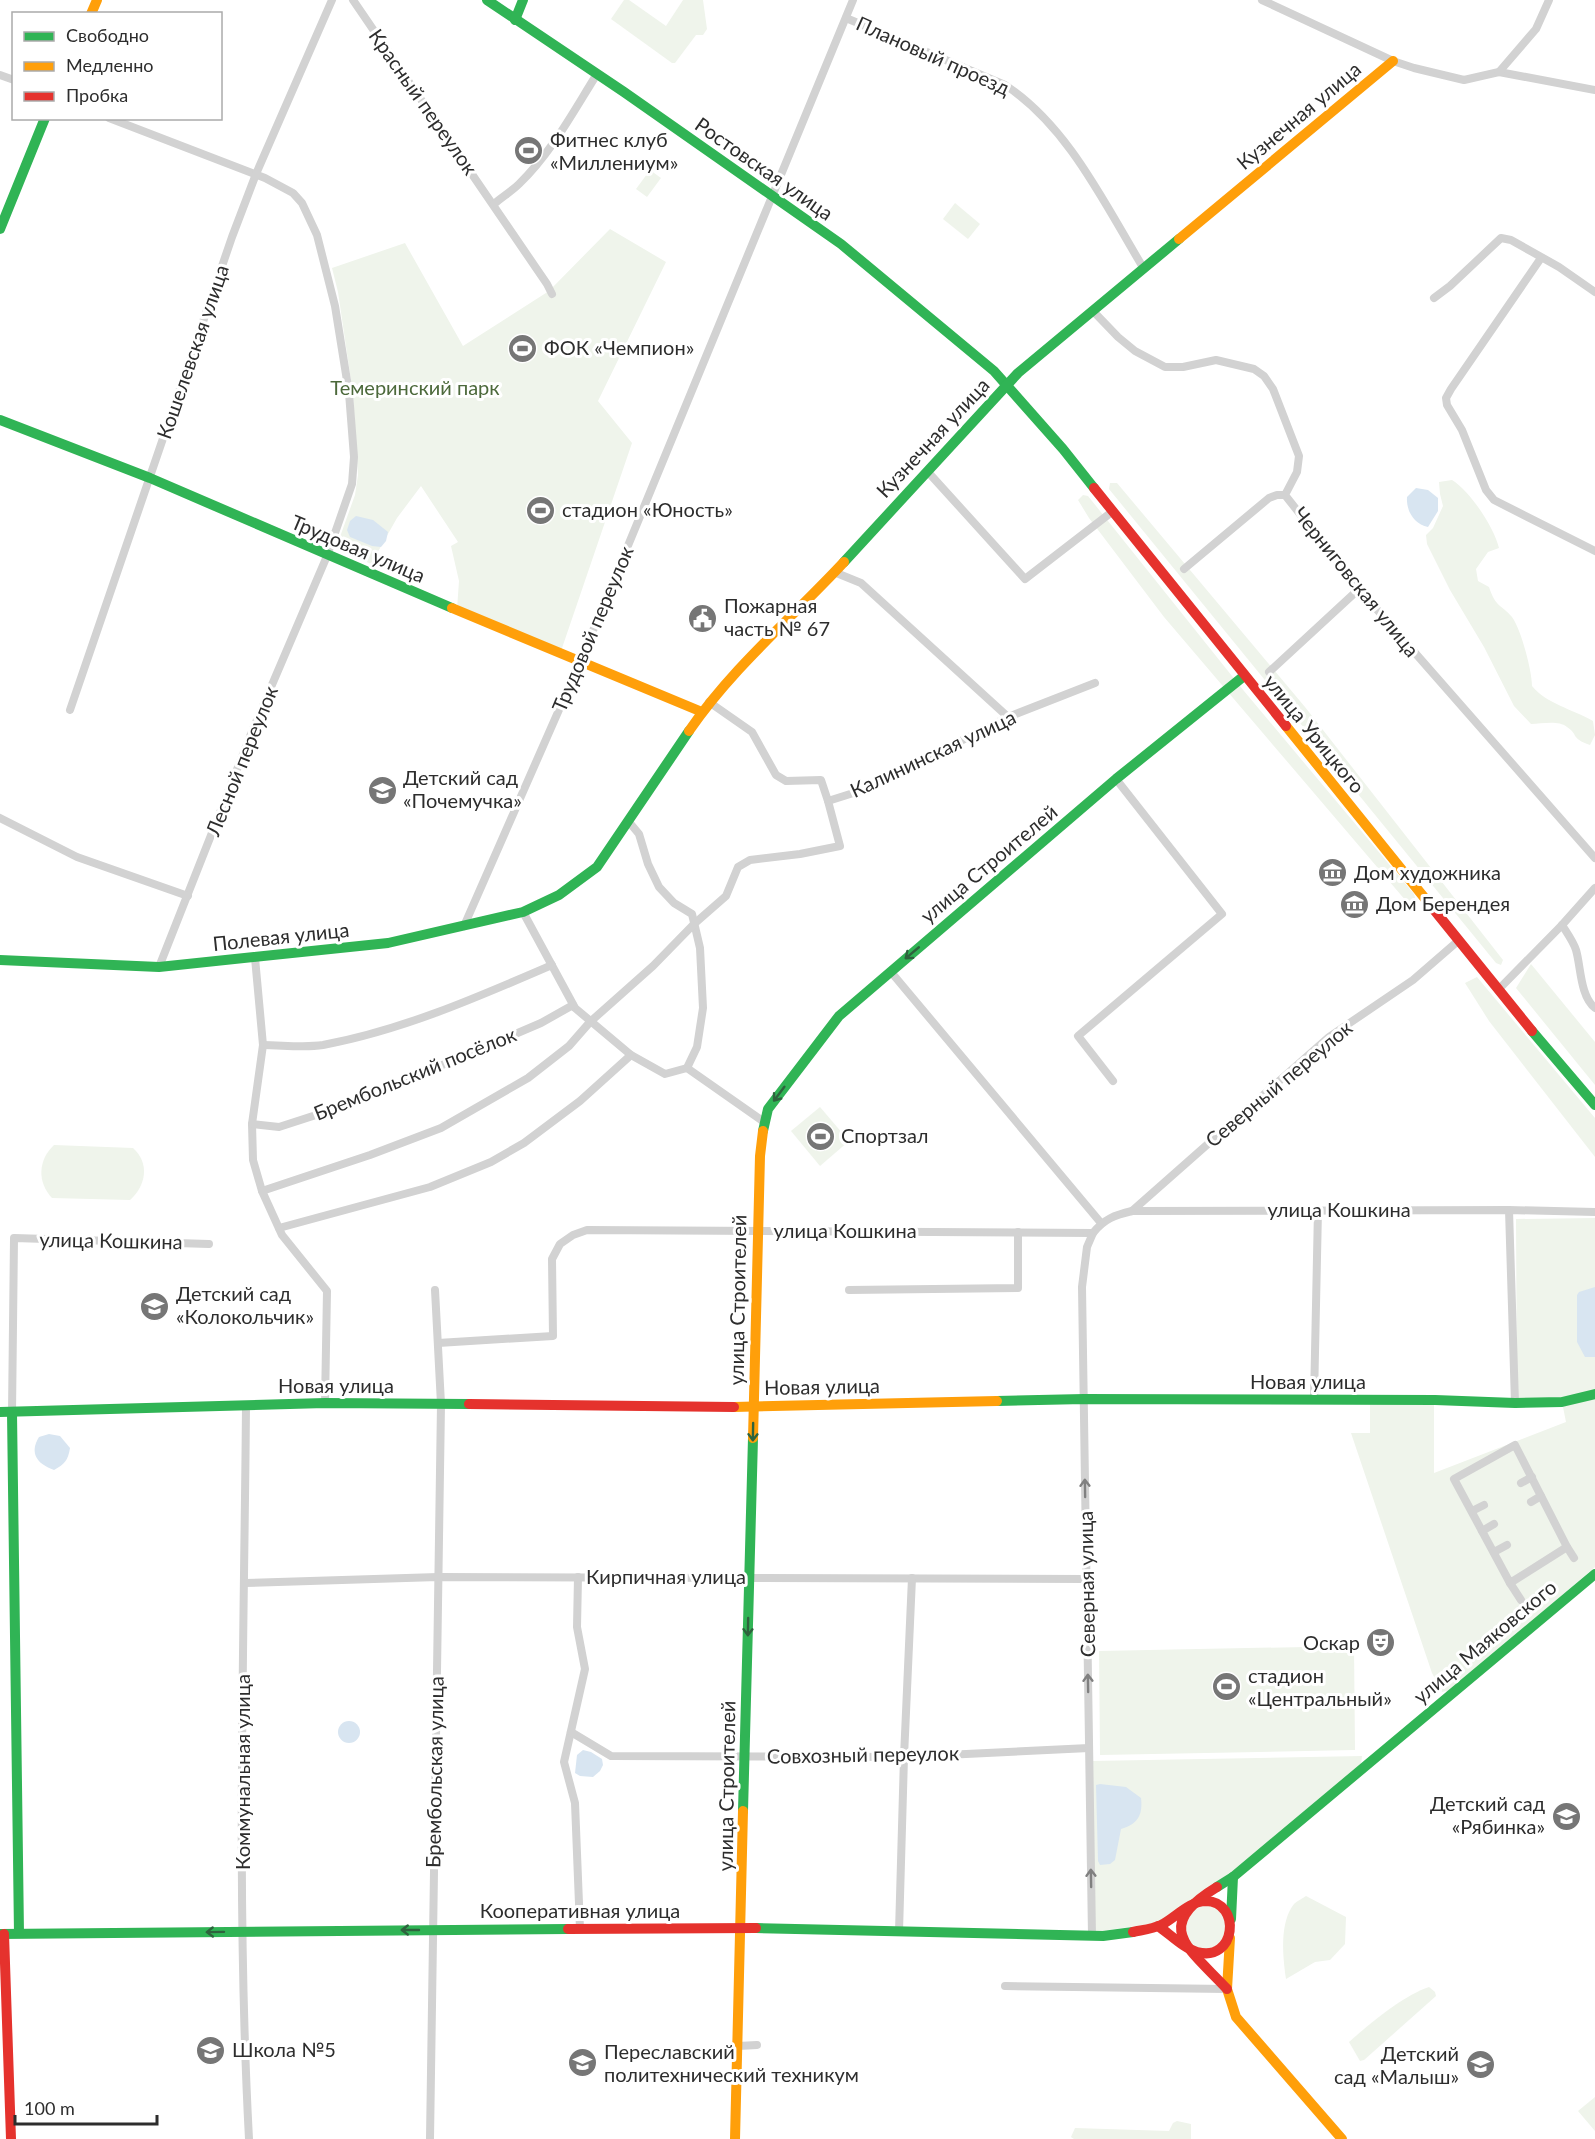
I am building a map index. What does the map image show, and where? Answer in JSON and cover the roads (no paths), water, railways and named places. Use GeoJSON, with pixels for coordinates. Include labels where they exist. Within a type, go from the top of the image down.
{"type":"FeatureCollection","features":[{"type":"Feature","properties":{"kind":"street","name":"Кошелевская улица"},"geometry":{"type":"LineString","coordinates":[[70,710],[232,237],[256,174],[332,0]]}},
{"type":"Feature","properties":{"kind":"street","name":"Красный переулок"},"geometry":{"type":"LineString","coordinates":[[353,0],[494,204],[552,294]]}},
{"type":"Feature","properties":{"kind":"street","name":"Ростовская улица"},"geometry":{"type":"LineString","coordinates":[[487,0],[773,196],[873,269],[1007,384]]}},
{"type":"Feature","properties":{"kind":"street"},"geometry":{"type":"LineString","coordinates":[[515,20],[523,0]]}},
{"type":"Feature","properties":{"kind":"street","name":"Трудовой переулок"},"geometry":{"type":"LineString","coordinates":[[464,926],[580,662],[853,0]]}},
{"type":"Feature","properties":{"kind":"street"},"geometry":{"type":"LineString","coordinates":[[1262,0],[1393,61],[1414,68],[1464,80],[1499,72],[1595,90]]}},
{"type":"Feature","properties":{"kind":"street"},"geometry":{"type":"LineString","coordinates":[[1499,72],[1536,29],[1549,0]]}},
{"type":"Feature","properties":{"kind":"street","name":"Плановый проезд"},"geometry":{"type":"LineString","coordinates":[[846,18],[1005,85],[1021,95],[1045,117],[1073,153],[1144,269]]}},
{"type":"Feature","properties":{"kind":"street","name":"Кузнечная улица"},"geometry":{"type":"LineString","coordinates":[[559,895],[597,867],[709,702],[928,472],[1007,384],[1393,61]]}},
{"type":"Feature","properties":{"kind":"street"},"geometry":{"type":"LineString","coordinates":[[494,204],[519,184],[544,155],[566,125],[597,74]]}},
{"type":"Feature","properties":{"kind":"street"},"geometry":{"type":"LineString","coordinates":[[0,229],[44,120]]}},
{"type":"Feature","properties":{"kind":"street","name":"Лесной переулок"},"geometry":{"type":"LineString","coordinates":[[114,120],[275,182],[302,203],[317,235],[335,306],[349,393],[354,457],[352,484],[327,556],[251,734],[159,967]]}},
{"type":"Feature","properties":{"kind":"street"},"geometry":{"type":"LineString","coordinates":[[1434,298],[1501,238],[1511,240],[1591,289]]}},
{"type":"Feature","properties":{"kind":"street"},"geometry":{"type":"LineString","coordinates":[[1541,258],[1451,389],[1446,398],[1447,405],[1462,430],[1486,490],[1494,500],[1595,551]]}},
{"type":"Feature","properties":{"kind":"street","name":"Черниговская улица"},"geometry":{"type":"LineString","coordinates":[[1093,311],[1135,351],[1165,367],[1183,367],[1216,360],[1254,369],[1264,376],[1273,389],[1299,456],[1297,472],[1285,495],[1359,589],[1595,858]]}},
{"type":"Feature","properties":{"kind":"street","name":"улица Урицкого"},"geometry":{"type":"LineString","coordinates":[[1007,384],[1063,449],[1458,941],[1595,1105]]}},
{"type":"Feature","properties":{"kind":"street","name":"Трудовая улица"},"geometry":{"type":"LineString","coordinates":[[0,420],[150,478],[327,556],[702,712]]}},
{"type":"Feature","properties":{"kind":"street"},"geometry":{"type":"LineString","coordinates":[[928,472],[1025,579],[1113,511]]}},
{"type":"Feature","properties":{"kind":"street"},"geometry":{"type":"LineString","coordinates":[[1184,569],[1269,498],[1285,495]]}},
{"type":"Feature","properties":{"kind":"street"},"geometry":{"type":"LineString","coordinates":[[834,572],[861,583],[1008,717]]}},
{"type":"Feature","properties":{"kind":"street"},"geometry":{"type":"LineString","coordinates":[[1269,672],[1359,589]]}},
{"type":"Feature","properties":{"kind":"street","name":"улица Строителей"},"geometry":{"type":"LineString","coordinates":[[735,2139],[760,1156],[764,1122],[770,1106],[839,1016],[1116,779],[1244,676]]}},
{"type":"Feature","properties":{"kind":"street","name":"Калининская улица"},"geometry":{"type":"LineString","coordinates":[[709,702],[752,732],[776,775],[786,781],[821,780],[828,801],[866,789],[1008,717],[1095,683]]}},
{"type":"Feature","properties":{"kind":"street"},"geometry":{"type":"LineString","coordinates":[[1113,1081],[1078,1036],[1222,914],[1116,779]]}},
{"type":"Feature","properties":{"kind":"street"},"geometry":{"type":"LineString","coordinates":[[262,1191],[370,1155],[441,1128],[528,1078],[569,1046],[590,1022],[726,896],[738,867],[750,860],[840,846],[828,801]]}},
{"type":"Feature","properties":{"kind":"street"},"geometry":{"type":"LineString","coordinates":[[0,818],[77,857],[188,896]]}},
{"type":"Feature","properties":{"kind":"street"},"geometry":{"type":"LineString","coordinates":[[628,822],[639,834],[658,887],[674,903],[692,914],[700,948],[703,1008],[697,1047],[687,1068]]}},
{"type":"Feature","properties":{"kind":"street"},"geometry":{"type":"LineString","coordinates":[[1498,990],[1595,888]]}},
{"type":"Feature","properties":{"kind":"street","name":"Полевая улица"},"geometry":{"type":"LineString","coordinates":[[0,960],[159,967],[388,943],[524,912],[559,895]]}},
{"type":"Feature","properties":{"kind":"street"},"geometry":{"type":"LineString","coordinates":[[524,912],[573,1005],[590,1022],[631,1055],[664,1074],[687,1068],[764,1122]]}},
{"type":"Feature","properties":{"kind":"street"},"geometry":{"type":"LineString","coordinates":[[1562,925],[1575,948],[1586,996],[1595,1008]]}},
{"type":"Feature","properties":{"kind":"street","name":"Северный переулок"},"geometry":{"type":"LineString","coordinates":[[1132,1211],[1329,1037],[1413,980],[1458,941]]}},
{"type":"Feature","properties":{"kind":"street"},"geometry":{"type":"LineString","coordinates":[[255,958],[263,1045],[252,1124],[253,1160],[262,1191],[282,1235],[327,1291],[325,1403]]}},
{"type":"Feature","properties":{"kind":"street"},"geometry":{"type":"LineString","coordinates":[[263,1045],[321,1045],[390,1028],[468,1001],[552,965]]}},
{"type":"Feature","properties":{"kind":"street"},"geometry":{"type":"LineString","coordinates":[[891,972],[1101,1223]]}},
{"type":"Feature","properties":{"kind":"street","name":"Брембольский посёлок"},"geometry":{"type":"LineString","coordinates":[[252,1124],[279,1127],[353,1103],[541,1023],[573,1005]]}},
{"type":"Feature","properties":{"kind":"street"},"geometry":{"type":"LineString","coordinates":[[279,1228],[430,1187],[491,1162],[524,1143],[580,1101],[631,1055]]}},
{"type":"Feature","properties":{"kind":"street"},"geometry":{"type":"LineString","coordinates":[[1314,1400],[1318,1210]]}},
{"type":"Feature","properties":{"kind":"street"},"geometry":{"type":"LineString","coordinates":[[1509,1210],[1515,1403]]}},
{"type":"Feature","properties":{"kind":"street","name":"улица Кошкина"},"geometry":{"type":"LineString","coordinates":[[438,1343],[553,1336],[552,1259],[560,1244],[573,1234],[587,1230],[1093,1233],[1101,1223],[1113,1215],[1132,1211],[1509,1210],[1595,1212]]}},
{"type":"Feature","properties":{"kind":"street"},"geometry":{"type":"LineString","coordinates":[[849,1290],[1018,1288],[1018,1232]]}},
{"type":"Feature","properties":{"kind":"street","name":"Северная улица"},"geometry":{"type":"LineString","coordinates":[[1092,1936],[1082,1287],[1087,1247],[1093,1233]]}},
{"type":"Feature","properties":{"kind":"street","name":"улица Кошкина"},"geometry":{"type":"LineString","coordinates":[[12,1413],[14,1238],[208,1244]]}},
{"type":"Feature","properties":{"kind":"street","name":"Брембольская улица"},"geometry":{"type":"LineString","coordinates":[[430,2139],[441,1404],[435,1290]]}},
{"type":"Feature","properties":{"kind":"street","name":"Новая улица"},"geometry":{"type":"LineString","coordinates":[[0,1412],[325,1403],[753,1407],[1084,1399],[1515,1403],[1562,1402],[1595,1394]]}},
{"type":"Feature","properties":{"kind":"street","name":"Коммунальная улица"},"geometry":{"type":"LineString","coordinates":[[246,1406],[242,1932],[244,2056],[249,2139]]}},
{"type":"Feature","properties":{"kind":"street"},"geometry":{"type":"LineString","coordinates":[[12,1413],[12,1547],[20,1806],[19,1933]]}},
{"type":"Feature","properties":{"kind":"street"},"geometry":{"type":"LineString","coordinates":[[1521,1600],[1454,1479],[1515,1445],[1574,1558]]}},
{"type":"Feature","properties":{"kind":"street"},"geometry":{"type":"LineString","coordinates":[[1521,1483],[1532,1477]]}},
{"type":"Feature","properties":{"kind":"street"},"geometry":{"type":"LineString","coordinates":[[1531,1502],[1541,1496]]}},
{"type":"Feature","properties":{"kind":"street"},"geometry":{"type":"LineString","coordinates":[[1472,1510],[1484,1505]]}},
{"type":"Feature","properties":{"kind":"street"},"geometry":{"type":"LineString","coordinates":[[1541,1521],[1551,1516]]}},
{"type":"Feature","properties":{"kind":"street"},"geometry":{"type":"LineString","coordinates":[[1482,1531],[1494,1524]]}},
{"type":"Feature","properties":{"kind":"street"},"geometry":{"type":"LineString","coordinates":[[1494,1552],[1507,1545]]}},
{"type":"Feature","properties":{"kind":"street"},"geometry":{"type":"LineString","coordinates":[[1510,1583],[1567,1547]]}},
{"type":"Feature","properties":{"kind":"street","name":"улица Маяковского"},"geometry":{"type":"LineString","coordinates":[[1158,1926],[1233,1877],[1595,1574]]}},
{"type":"Feature","properties":{"kind":"street","name":"Кирпичная улица"},"geometry":{"type":"LineString","coordinates":[[245,1583],[438,1577],[750,1576],[1087,1579]]}},
{"type":"Feature","properties":{"kind":"street"},"geometry":{"type":"LineString","coordinates":[[578,1577],[577,1627],[585,1670],[564,1762],[575,1803],[580,1929]]}},
{"type":"Feature","properties":{"kind":"street"},"geometry":{"type":"LineString","coordinates":[[899,1932],[912,1578]]}},
{"type":"Feature","properties":{"kind":"street","name":"Совхозный переулок"},"geometry":{"type":"LineString","coordinates":[[571,1732],[610,1756],[904,1757],[1089,1748]]}},
{"type":"Feature","properties":{"kind":"street"},"geometry":{"type":"LineString","coordinates":[[1233,1877],[1227,1989],[1236,2017],[1342,2139]]}},
{"type":"Feature","properties":{"kind":"street"},"geometry":{"type":"LineString","coordinates":[[1158,1926],[1184,1944],[1194,1951],[1212,1953],[1220,1949],[1231,1933],[1231,1922],[1226,1911],[1207,1901],[1195,1903],[1185,1911],[1180,1920],[1180,1934],[1184,1944],[1227,1989]]}},
{"type":"Feature","properties":{"kind":"street","name":"Кооперативная улица"},"geometry":{"type":"LineString","coordinates":[[2,1934],[741,1928],[1103,1936],[1158,1926]]}},
{"type":"Feature","properties":{"kind":"street"},"geometry":{"type":"LineString","coordinates":[[2,1934],[11,2139]]}},
{"type":"Feature","properties":{"kind":"street"},"geometry":{"type":"LineString","coordinates":[[1005,1986],[1227,1989]]}},
{"type":"Feature","properties":{"kind":"street"},"geometry":{"type":"LineString","coordinates":[[738,2046],[757,2045]]}},
{"type":"Feature","properties":{"kind":"place","name":"Фитнес клуб «Миллениум»"},"geometry":{"type":"Point","coordinates":[529,151]}},
{"type":"Feature","properties":{"kind":"place","name":"ФОК «Чемпион»"},"geometry":{"type":"Point","coordinates":[523,348]}},
{"type":"Feature","properties":{"kind":"place","name":"стадион «Юность»"},"geometry":{"type":"Point","coordinates":[541,510]}},
{"type":"Feature","properties":{"kind":"place","name":"Пожарная часть № 67"},"geometry":{"type":"Point","coordinates":[703,618]}},
{"type":"Feature","properties":{"kind":"place","name":"Детский сад «Почемучка»"},"geometry":{"type":"Point","coordinates":[382,790]}},
{"type":"Feature","properties":{"kind":"place","name":"Дом художника"},"geometry":{"type":"Point","coordinates":[1333,873]}},
{"type":"Feature","properties":{"kind":"place","name":"Дом Берендея"},"geometry":{"type":"Point","coordinates":[1355,904]}},
{"type":"Feature","properties":{"kind":"place","name":"Спортзал"},"geometry":{"type":"Point","coordinates":[820,1136]}},
{"type":"Feature","properties":{"kind":"place","name":"Детский сад «Колокольчик»"},"geometry":{"type":"Point","coordinates":[155,1306]}},
{"type":"Feature","properties":{"kind":"place","name":"Оскар"},"geometry":{"type":"Point","coordinates":[1381,1643]}},
{"type":"Feature","properties":{"kind":"place","name":"стадион «Центральный»"},"geometry":{"type":"Point","coordinates":[1227,1687]}},
{"type":"Feature","properties":{"kind":"place","name":"Детский сад «Рябинка»"},"geometry":{"type":"Point","coordinates":[1566,1816]}},
{"type":"Feature","properties":{"kind":"place","name":"Школа №5"},"geometry":{"type":"Point","coordinates":[211,2050]}},
{"type":"Feature","properties":{"kind":"place","name":"Переславский политехнический техникум"},"geometry":{"type":"Point","coordinates":[583,2063]}},
{"type":"Feature","properties":{"kind":"place","name":"Детский сад «Малыш»"},"geometry":{"type":"Point","coordinates":[1480,2065]}},
{"type":"Feature","properties":{"kind":"park label","name":"Темеринский парк"},"geometry":{"type":"Point","coordinates":[415,388]}}]}
